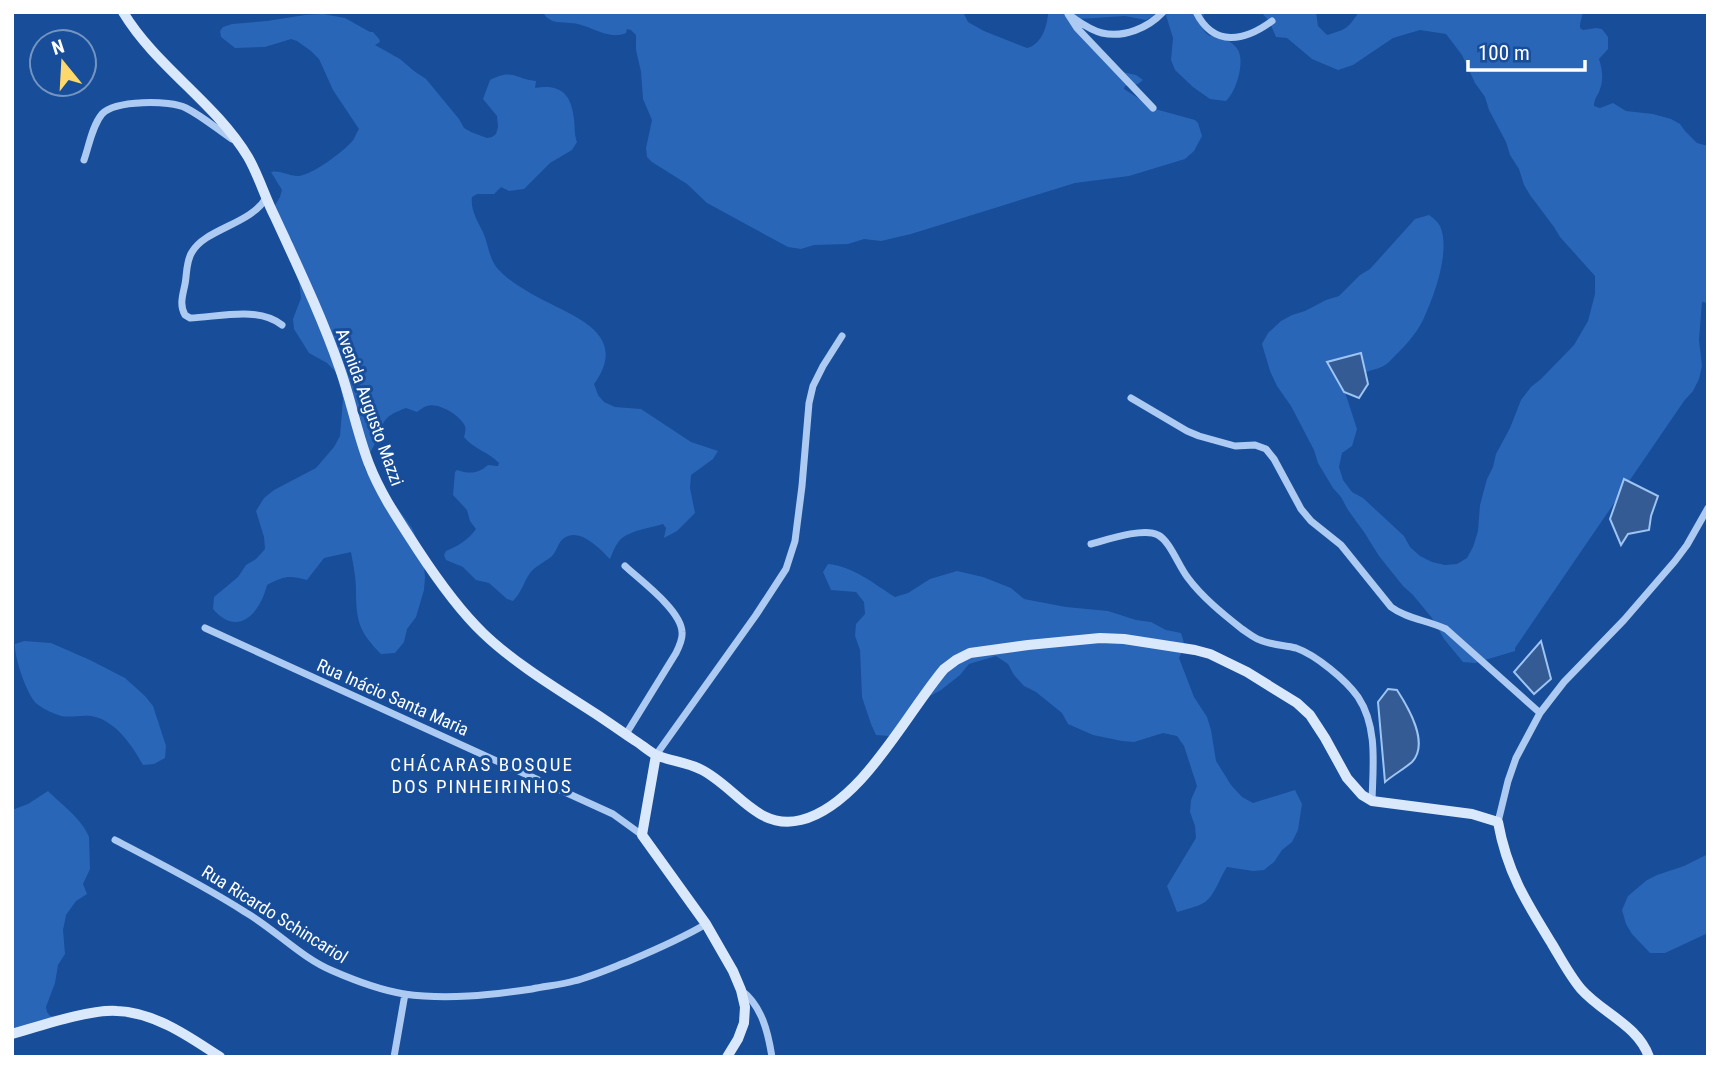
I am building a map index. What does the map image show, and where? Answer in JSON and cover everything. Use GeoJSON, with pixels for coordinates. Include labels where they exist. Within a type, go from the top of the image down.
{"type":"FeatureCollection","features":[{"type":"Feature","properties":{"kind":"street","name":"Avenida Augusto Mazzi"},"geometry":{"type":"LineString","coordinates":[[122,12],[141,38],[208,108],[249,159],[341,371],[376,480],[384,497],[432,570],[483,633],[511,656],[656,755],[704,770],[757,813],[771,821],[796,821],[822,812],[846,794],[874,762],[933,682],[956,660],[970,653],[996,649],[1070,640],[1124,639],[1210,654],[1297,703],[1310,715],[1347,778],[1362,795],[1372,801]]}},
{"type":"Feature","properties":{"kind":"street"},"geometry":{"type":"LineString","coordinates":[[1067,13],[1088,28],[1116,34],[1132,32],[1154,22],[1163,12]]}},
{"type":"Feature","properties":{"kind":"street"},"geometry":{"type":"LineString","coordinates":[[1196,12],[1207,26],[1226,38],[1239,38],[1250,34],[1272,21]]}},
{"type":"Feature","properties":{"kind":"street"},"geometry":{"type":"LineString","coordinates":[[1067,13],[1077,28],[1153,108]]}},
{"type":"Feature","properties":{"kind":"street"},"geometry":{"type":"LineString","coordinates":[[84,160],[102,114],[117,106],[131,103],[163,103],[187,108],[239,144]]}},
{"type":"Feature","properties":{"kind":"street"},"geometry":{"type":"LineString","coordinates":[[266,198],[256,210],[194,248],[189,259],[181,307],[184,315],[190,318],[267,316],[282,326]]}},
{"type":"Feature","properties":{"kind":"street"},"geometry":{"type":"LineString","coordinates":[[727,1057],[744,1023],[746,1007],[741,990],[706,924],[642,835],[656,755],[786,569],[795,541],[813,386],[842,336]]}},
{"type":"Feature","properties":{"kind":"street"},"geometry":{"type":"LineString","coordinates":[[1131,398],[1199,436],[1235,446],[1255,445],[1266,449],[1301,509],[1340,545],[1391,607],[1410,617],[1446,629],[1540,713]]}},
{"type":"Feature","properties":{"kind":"street"},"geometry":{"type":"LineString","coordinates":[[1649,1057],[1645,1046],[1630,1029],[1581,990],[1559,957],[1514,881],[1504,855],[1498,822],[1516,758],[1540,713],[1564,682],[1624,620],[1675,561],[1708,508]]}},
{"type":"Feature","properties":{"kind":"street"},"geometry":{"type":"LineString","coordinates":[[1091,544],[1140,533],[1159,535],[1168,544],[1194,586],[1240,627],[1259,640],[1300,649],[1317,659],[1349,686],[1363,706],[1370,723],[1373,753],[1372,801],[1472,814],[1498,822]]}},
{"type":"Feature","properties":{"kind":"street"},"geometry":{"type":"LineString","coordinates":[[625,566],[668,606],[676,615],[683,631],[676,653],[626,734]]}},
{"type":"Feature","properties":{"kind":"street","name":"Rua Inácio Santa Maria"},"geometry":{"type":"LineString","coordinates":[[205,628],[613,814],[642,835]]}},
{"type":"Feature","properties":{"kind":"street","name":"Rua Ricardo Schincariol"},"geometry":{"type":"LineString","coordinates":[[115,840],[248,913],[300,953],[331,970],[358,981],[405,993],[472,996],[573,982],[642,956],[706,924]]}},
{"type":"Feature","properties":{"kind":"street"},"geometry":{"type":"LineString","coordinates":[[741,990],[756,1004],[772,1057]]}},
{"type":"Feature","properties":{"kind":"street"},"geometry":{"type":"LineString","coordinates":[[394,1057],[405,993]]}},
{"type":"Feature","properties":{"kind":"street"},"geometry":{"type":"LineString","coordinates":[[12,1034],[117,1010],[152,1019],[170,1027],[220,1057]]}},
{"type":"Feature","properties":{"kind":"shaded area"},"geometry":{"type":"Polygon","coordinates":[[[543,12],[963,12],[968,22],[984,31],[1027,48],[1036,43],[1043,34],[1048,12],[1163,12],[1146,20],[1125,16],[1079,19],[1078,27],[1122,72],[1136,75],[1143,80],[1138,84],[1125,86],[1124,89],[1155,109],[1195,120],[1202,136],[1194,151],[1185,159],[1129,176],[1075,183],[881,241],[864,239],[848,244],[814,245],[801,249],[788,247],[707,203],[687,184],[647,157],[646,148],[652,120],[643,99],[636,35],[631,30],[627,29],[626,33],[620,35],[608,34],[578,24],[554,21],[543,12]]]}},
{"type":"Feature","properties":{"kind":"shaded area"},"geometry":{"type":"Polygon","coordinates":[[[1165,12],[1205,12],[1202,22],[1204,31],[1210,36],[1217,33],[1237,49],[1240,71],[1233,91],[1226,101],[1210,99],[1175,70],[1171,60],[1173,38],[1165,12]]]}},
{"type":"Feature","properties":{"kind":"shaded area"},"geometry":{"type":"Polygon","coordinates":[[[1261,12],[1316,12],[1318,26],[1327,35],[1346,28],[1359,12],[1583,12],[1580,28],[1602,29],[1608,37],[1608,49],[1599,59],[1602,81],[1594,106],[1600,108],[1613,103],[1626,111],[1671,119],[1680,124],[1697,143],[1708,146],[1708,303],[1702,302],[1699,340],[1702,366],[1699,379],[1515,651],[1475,663],[1463,662],[1444,639],[1432,618],[1379,556],[1333,488],[1291,406],[1277,386],[1262,344],[1268,333],[1281,321],[1339,296],[1370,269],[1415,219],[1429,215],[1438,223],[1444,248],[1440,273],[1420,326],[1389,362],[1360,375],[1344,389],[1357,429],[1352,446],[1342,453],[1339,467],[1343,480],[1352,492],[1363,498],[1404,536],[1410,547],[1420,556],[1445,565],[1457,564],[1467,558],[1473,547],[1487,479],[1521,400],[1574,345],[1588,321],[1595,294],[1595,276],[1560,237],[1530,195],[1485,97],[1462,55],[1446,34],[1420,30],[1393,38],[1353,65],[1338,70],[1312,59],[1287,38],[1276,37],[1269,21],[1261,12]]]}},
{"type":"Feature","properties":{"kind":"shaded area"},"geometry":{"type":"Polygon","coordinates":[[[323,14],[345,18],[373,32],[380,42],[375,45],[400,59],[426,79],[464,128],[487,138],[496,134],[498,127],[497,116],[483,99],[490,80],[514,75],[536,81],[535,88],[558,89],[563,92],[570,103],[574,119],[577,142],[572,150],[550,163],[524,189],[509,191],[501,187],[494,194],[477,194],[472,197],[473,211],[491,258],[496,267],[515,283],[573,315],[596,332],[603,342],[606,354],[603,368],[594,384],[604,402],[615,407],[641,409],[691,442],[718,451],[713,459],[691,475],[690,488],[695,513],[677,531],[664,538],[666,528],[663,524],[626,535],[620,540],[610,559],[583,537],[570,535],[562,540],[552,556],[532,571],[513,601],[489,583],[476,580],[463,567],[446,560],[444,555],[476,529],[467,510],[453,495],[455,472],[473,472],[488,465],[498,466],[499,463],[468,441],[464,437],[465,427],[462,422],[443,408],[432,405],[417,412],[406,408],[392,414],[383,424],[364,467],[371,480],[383,488],[412,528],[423,554],[425,577],[416,617],[407,629],[404,642],[395,653],[381,654],[363,632],[357,610],[351,552],[324,558],[307,580],[287,577],[267,585],[253,613],[239,622],[222,617],[213,609],[214,597],[265,549],[256,511],[264,498],[316,468],[340,436],[343,398],[340,381],[327,363],[309,353],[294,329],[293,319],[301,298],[298,271],[292,240],[280,225],[274,207],[282,190],[271,172],[298,176],[311,172],[344,149],[359,129],[333,90],[319,59],[297,41],[291,39],[265,47],[235,48],[221,37],[220,31],[232,24],[323,14]]]}},
{"type":"Feature","properties":{"kind":"shaded area"},"geometry":{"type":"Polygon","coordinates":[[[1361,353],[1368,384],[1359,398],[1344,392],[1327,362],[1361,353]]]}},
{"type":"Feature","properties":{"kind":"shaded area"},"geometry":{"type":"Polygon","coordinates":[[[1624,479],[1658,496],[1649,530],[1628,534],[1621,545],[1610,519],[1624,479]]]}},
{"type":"Feature","properties":{"kind":"shaded area"},"geometry":{"type":"Polygon","coordinates":[[[828,564],[855,572],[895,597],[908,593],[930,579],[957,571],[1011,588],[1024,599],[1108,611],[1181,633],[1185,646],[1179,658],[1194,697],[1207,717],[1216,761],[1231,785],[1242,797],[1253,803],[1295,790],[1302,804],[1298,830],[1292,842],[1264,870],[1227,867],[1209,899],[1177,912],[1167,886],[1196,838],[1190,812],[1191,800],[1197,786],[1184,746],[1177,736],[1163,733],[1134,742],[1122,741],[1093,735],[1068,724],[1062,713],[1024,686],[1008,664],[996,656],[969,664],[960,675],[930,696],[902,731],[889,736],[876,735],[862,697],[860,650],[855,636],[856,624],[865,614],[864,602],[856,592],[831,590],[823,572],[828,564]]]}},
{"type":"Feature","properties":{"kind":"shaded area"},"geometry":{"type":"Polygon","coordinates":[[[24,641],[51,643],[125,678],[153,706],[166,746],[165,758],[154,764],[143,765],[125,738],[113,726],[90,716],[61,716],[37,704],[25,685],[17,658],[15,644],[24,641]]]}},
{"type":"Feature","properties":{"kind":"shaded area"},"geometry":{"type":"Polygon","coordinates":[[[1541,641],[1551,679],[1534,694],[1514,672],[1541,641]]]}},
{"type":"Feature","properties":{"kind":"shaded area"},"geometry":{"type":"Polygon","coordinates":[[[1388,689],[1397,690],[1407,706],[1419,745],[1412,762],[1385,782],[1378,702],[1388,689]]]}},
{"type":"Feature","properties":{"kind":"shaded area"},"geometry":{"type":"Polygon","coordinates":[[[48,791],[77,818],[89,837],[90,869],[83,884],[87,894],[76,901],[66,915],[63,930],[65,954],[58,965],[46,1007],[50,1016],[70,1015],[12,1032],[12,810],[28,804],[48,791]]]}},
{"type":"Feature","properties":{"kind":"shaded area"},"geometry":{"type":"Polygon","coordinates":[[[1708,854],[1708,933],[1665,953],[1650,953],[1626,924],[1622,910],[1628,896],[1647,880],[1708,854]]]}},
{"type":"Feature","properties":{"kind":"district","name":"CHÁCARAS BOSQUE DOS PINHEIRINHOS"},"geometry":{"type":"Point","coordinates":[482,775]}}]}
